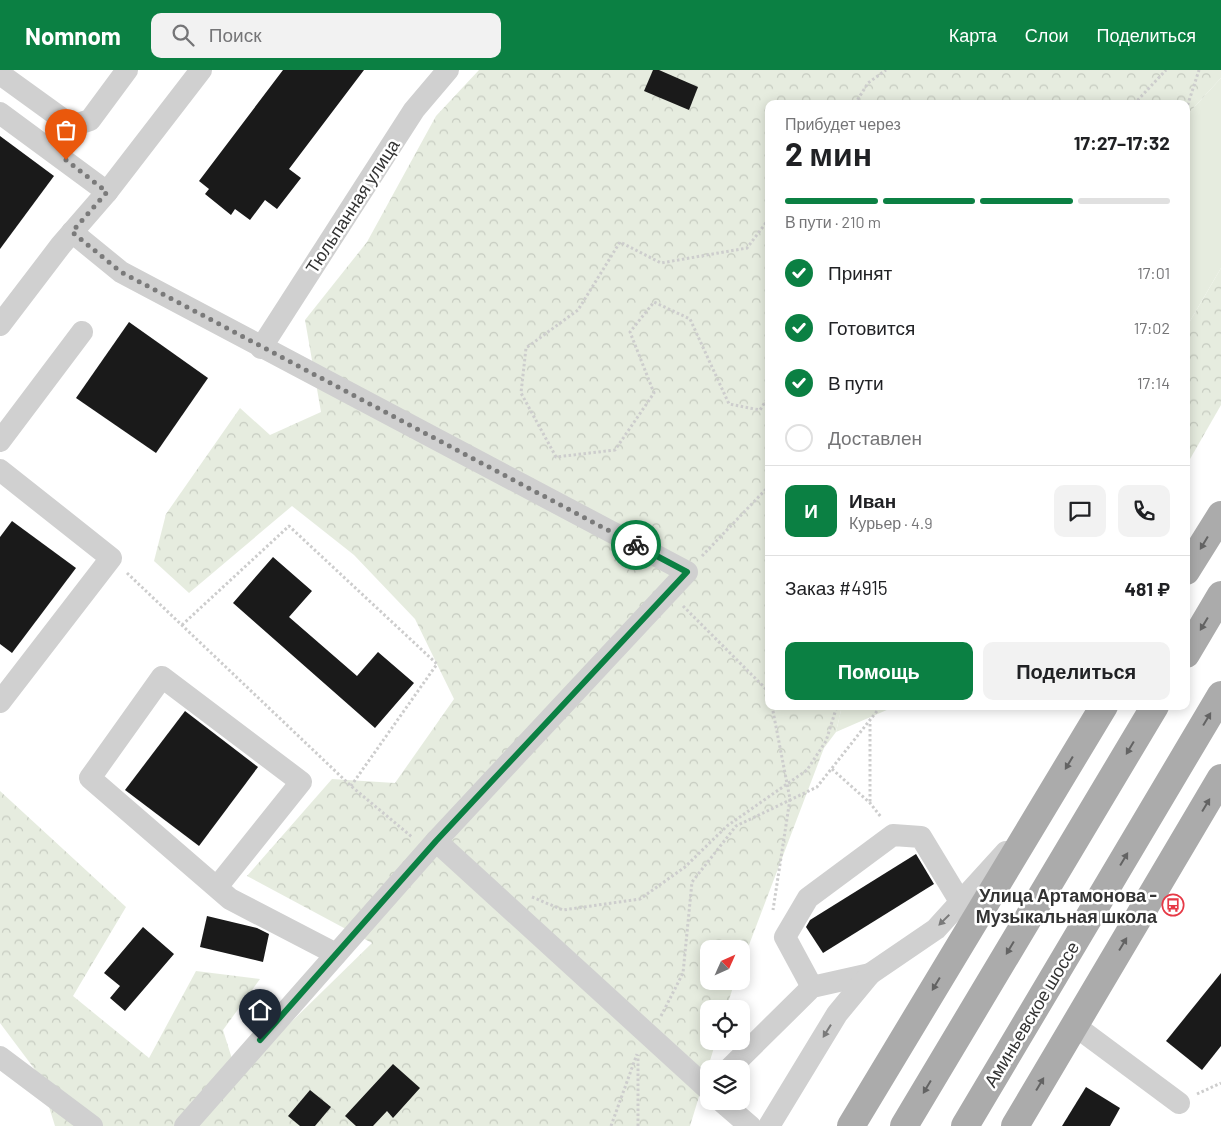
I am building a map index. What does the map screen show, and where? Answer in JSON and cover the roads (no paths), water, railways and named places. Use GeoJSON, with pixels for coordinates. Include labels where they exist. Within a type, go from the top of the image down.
{"type":"FeatureCollection","features":[{"type":"Feature","properties":{"kind":"main road"},"geometry":{"type":"LineString","coordinates":[[1190,564],[1221,514]]}},
{"type":"Feature","properties":{"kind":"main road"},"geometry":{"type":"LineString","coordinates":[[1190,647],[1221,595]]}},
{"type":"Feature","properties":{"kind":"main road","name":"Аминьевское шоссе"},"geometry":{"type":"LineString","coordinates":[[965,1126],[1221,695]]}},
{"type":"Feature","properties":{"kind":"main road"},"geometry":{"type":"LineString","coordinates":[[851,1126],[1102,710]]}},
{"type":"Feature","properties":{"kind":"main road"},"geometry":{"type":"LineString","coordinates":[[904,1126],[1153,710]]}},
{"type":"Feature","properties":{"kind":"main road"},"geometry":{"type":"LineString","coordinates":[[1015,1126],[1221,778]]}},
{"type":"Feature","properties":{"kind":"street"},"geometry":{"type":"LineString","coordinates":[[53,151],[72,126],[90,120],[127,70]]}},
{"type":"Feature","properties":{"kind":"street"},"geometry":{"type":"LineString","coordinates":[[0,325],[72,232],[107,192],[201,70]]}},
{"type":"Feature","properties":{"kind":"street","name":"Тюльпанная улица"},"geometry":{"type":"LineString","coordinates":[[261,348],[414,110],[448,70]]}},
{"type":"Feature","properties":{"kind":"street"},"geometry":{"type":"LineString","coordinates":[[0,74],[72,126]]}},
{"type":"Feature","properties":{"kind":"street"},"geometry":{"type":"LineString","coordinates":[[0,113],[107,192]]}},
{"type":"Feature","properties":{"kind":"street"},"geometry":{"type":"LineString","coordinates":[[72,232],[121,272],[261,348],[687,572],[432,846],[185,1126]]}},
{"type":"Feature","properties":{"kind":"street"},"geometry":{"type":"LineString","coordinates":[[0,441],[82,332]]}},
{"type":"Feature","properties":{"kind":"street"},"geometry":{"type":"LineString","coordinates":[[0,470],[110,558],[0,702]]}},
{"type":"Feature","properties":{"kind":"street"},"geometry":{"type":"LineString","coordinates":[[217,887],[301,782],[162,678],[90,778],[230,899],[336,954]]}},
{"type":"Feature","properties":{"kind":"street"},"geometry":{"type":"LineString","coordinates":[[768,1126],[837,1014],[870,974],[936,929],[1035,819]]}},
{"type":"Feature","properties":{"kind":"street"},"geometry":{"type":"LineString","coordinates":[[812,987],[785,937],[808,898],[893,835],[921,837],[961,903]]}},
{"type":"Feature","properties":{"kind":"street"},"geometry":{"type":"LineString","coordinates":[[432,846],[644,1044],[700,1084]]}},
{"type":"Feature","properties":{"kind":"street"},"geometry":{"type":"LineString","coordinates":[[738,1060],[812,987],[870,974]]}},
{"type":"Feature","properties":{"kind":"street"},"geometry":{"type":"LineString","coordinates":[[1074,1025],[1180,1103]]}},
{"type":"Feature","properties":{"kind":"street"},"geometry":{"type":"LineString","coordinates":[[0,1057],[92,1126]]}},
{"type":"Feature","properties":{"kind":"street"},"geometry":{"type":"LineString","coordinates":[[731,1110],[750,1126]]}},
{"type":"Feature","properties":{"kind":"place","name":"Улица Артамонова - Музыкальная школа"},"geometry":{"type":"Point","coordinates":[1173,905]}}]}
